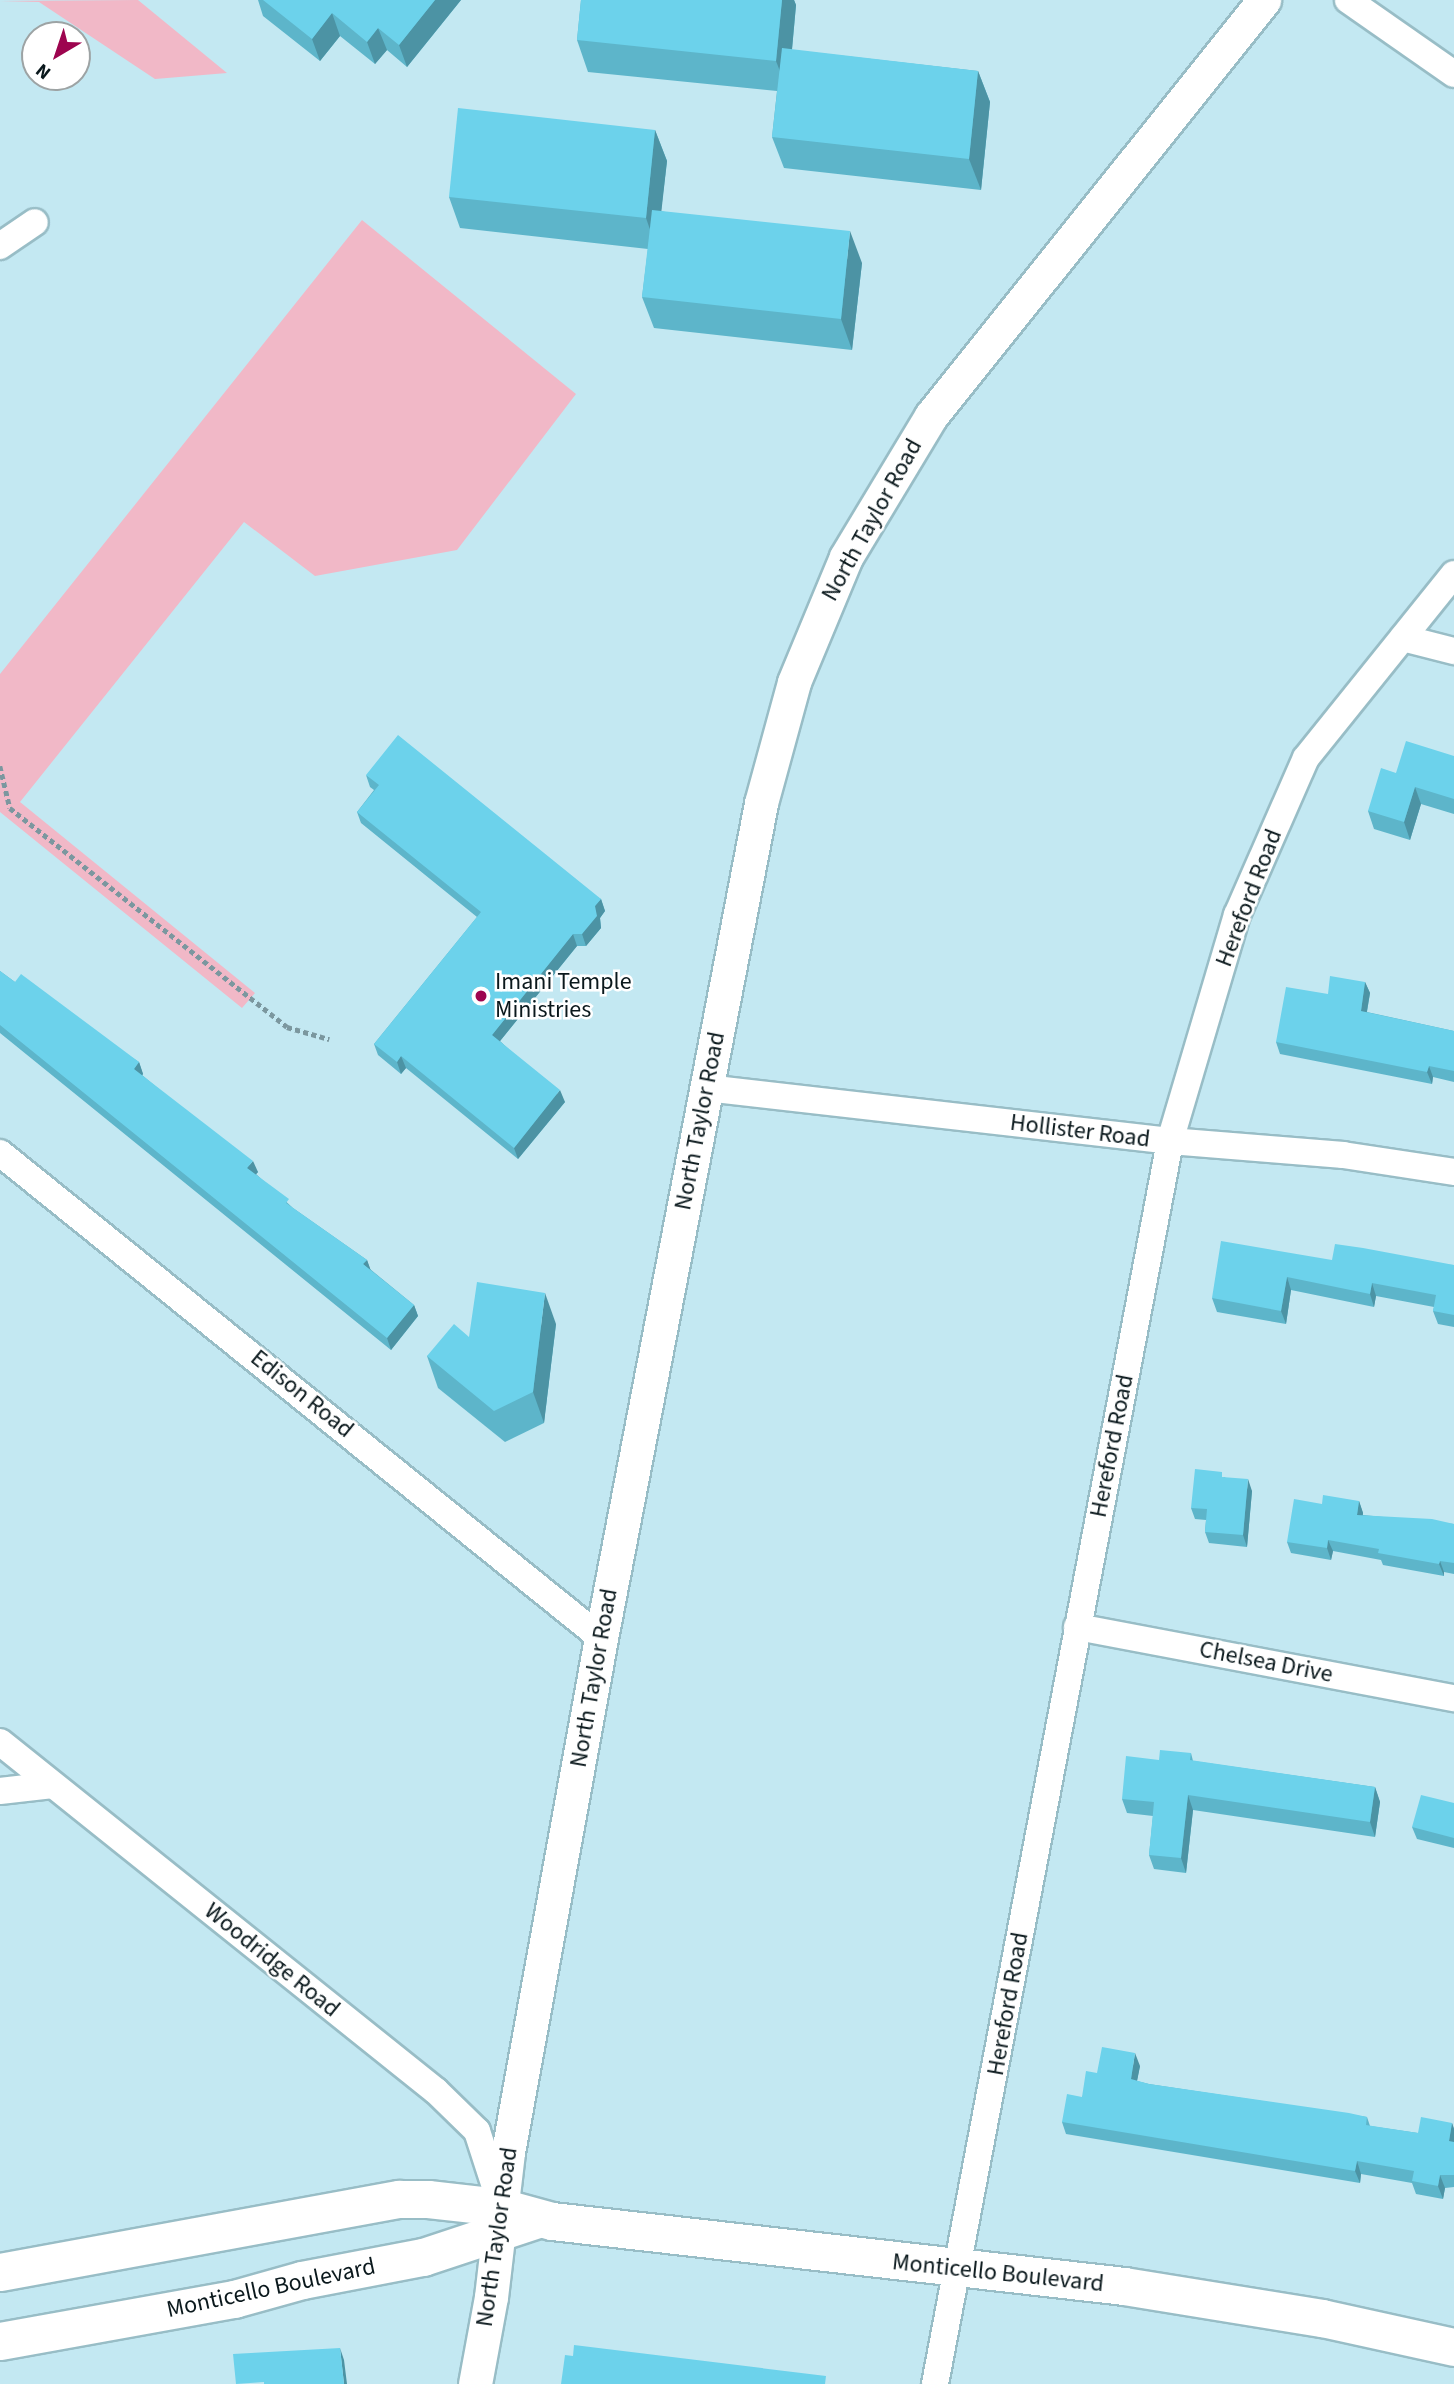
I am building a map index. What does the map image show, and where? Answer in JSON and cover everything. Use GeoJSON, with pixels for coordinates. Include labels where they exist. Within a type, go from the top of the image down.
{"type":"FeatureCollection","features":[{"type":"Feature","properties":{"kind":"main road","name":"Monticello Boulevard"},"geometry":{"type":"LineString","coordinates":[[0,2272],[399,2199],[500,2221],[538,2219],[956,2269],[1124,2286],[1322,2318],[1454,2347]]}},
{"type":"Feature","properties":{"kind":"main road","name":"Monticello Boulevard"},"geometry":{"type":"LineString","coordinates":[[0,2341],[233,2299],[447,2252],[500,2221]]}},
{"type":"Feature","properties":{"kind":"street","name":"North Taylor Road"},"geometry":{"type":"LineString","coordinates":[[475,2384],[500,2221],[601,1638],[761,803],[794,682],[846,557],[902,460],[962,373],[1264,0]]}},
{"type":"Feature","properties":{"kind":"street"},"geometry":{"type":"LineString","coordinates":[[1348,0],[1454,74]]}},
{"type":"Feature","properties":{"kind":"street"},"geometry":{"type":"LineString","coordinates":[[0,246],[35,222]]}},
{"type":"Feature","properties":{"kind":"street","name":"Hereford Road"},"geometry":{"type":"LineString","coordinates":[[935,2384],[1170,1141],[1237,915],[1306,758],[1454,574]]}},
{"type":"Feature","properties":{"kind":"street"},"geometry":{"type":"LineString","coordinates":[[1403,638],[1454,652]]}},
{"type":"Feature","properties":{"kind":"street","name":"Hollister Road"},"geometry":{"type":"LineString","coordinates":[[706,1088],[1170,1141],[1343,1155],[1454,1172]]}},
{"type":"Feature","properties":{"kind":"street","name":"Edison Road"},"geometry":{"type":"LineString","coordinates":[[0,1153],[601,1638]]}},
{"type":"Feature","properties":{"kind":"street","name":"Chelsea Drive"},"geometry":{"type":"LineString","coordinates":[[1077,1627],[1454,1698]]}},
{"type":"Feature","properties":{"kind":"street","name":"Woodridge Road"},"geometry":{"type":"LineString","coordinates":[[0,1742],[436,2091],[477,2130],[500,2221]]}},
{"type":"Feature","properties":{"kind":"street"},"geometry":{"type":"LineString","coordinates":[[0,1791],[52,1785]]}},
{"type":"Feature","properties":{"kind":"path"},"geometry":{"type":"LineString","coordinates":[[0,766],[9,808],[286,1027],[329,1039]]}},
{"type":"Feature","properties":{"kind":"shaded area"},"geometry":{"type":"Polygon","coordinates":[[[138,0],[227,73],[155,79],[91,37],[91,21],[68,21],[39,2],[0,1],[138,0]]]}},
{"type":"Feature","properties":{"kind":"shaded area"},"geometry":{"type":"Polygon","coordinates":[[[362,220],[576,394],[457,550],[315,576],[244,522],[20,802],[255,993],[242,1008],[0,812],[0,674],[362,220]]]}},
{"type":"Feature","properties":{"kind":"building"},"geometry":{"type":"Polygon","coordinates":[[[263,0],[435,0],[399,45],[378,28],[367,42],[332,13],[312,39],[263,0]]]}},
{"type":"Feature","properties":{"kind":"building"},"geometry":{"type":"Polygon","coordinates":[[[581,0],[782,0],[776,61],[577,40],[581,0]]]}},
{"type":"Feature","properties":{"kind":"building"},"geometry":{"type":"Polygon","coordinates":[[[782,48],[978,71],[969,159],[772,137],[782,48]]]}},
{"type":"Feature","properties":{"kind":"building"},"geometry":{"type":"Polygon","coordinates":[[[458,108],[655,130],[646,218],[449,197],[458,108]]]}},
{"type":"Feature","properties":{"kind":"building"},"geometry":{"type":"Polygon","coordinates":[[[652,210],[850,231],[841,319],[642,297],[652,210]]]}},
{"type":"Feature","properties":{"kind":"building","name":"Imani Temple Ministries"},"geometry":{"type":"Polygon","coordinates":[[[398,735],[601,899],[595,906],[597,916],[582,934],[573,934],[492,1035],[560,1090],[514,1148],[401,1056],[397,1062],[374,1044],[481,912],[357,812],[379,785],[366,775],[398,735]]]}},
{"type":"Feature","properties":{"kind":"building"},"geometry":{"type":"Polygon","coordinates":[[[1406,741],[1454,756],[1454,799],[1415,787],[1404,822],[1368,811],[1381,768],[1396,773],[1406,741]]]}},
{"type":"Feature","properties":{"kind":"building"},"geometry":{"type":"Polygon","coordinates":[[[0,971],[15,982],[21,974],[139,1062],[134,1069],[253,1161],[247,1168],[289,1199],[286,1203],[367,1260],[363,1264],[414,1305],[387,1338],[0,1025],[0,971]]]}},
{"type":"Feature","properties":{"kind":"building"},"geometry":{"type":"Polygon","coordinates":[[[1330,976],[1365,982],[1361,1011],[1454,1031],[1454,1071],[1429,1066],[1427,1072],[1276,1042],[1286,987],[1328,994],[1330,976]]]}},
{"type":"Feature","properties":{"kind":"building"},"geometry":{"type":"Polygon","coordinates":[[[1221,1241],[1332,1260],[1335,1244],[1454,1265],[1454,1315],[1433,1311],[1436,1295],[1372,1283],[1370,1294],[1287,1277],[1281,1311],[1212,1298],[1221,1241]]]}},
{"type":"Feature","properties":{"kind":"building"},"geometry":{"type":"Polygon","coordinates":[[[477,1282],[545,1293],[533,1392],[494,1411],[427,1356],[454,1324],[469,1337],[477,1282]]]}},
{"type":"Feature","properties":{"kind":"building"},"geometry":{"type":"Polygon","coordinates":[[[1195,1469],[1222,1472],[1222,1477],[1248,1479],[1243,1535],[1205,1532],[1207,1509],[1191,1508],[1195,1469]]]}},
{"type":"Feature","properties":{"kind":"building"},"geometry":{"type":"Polygon","coordinates":[[[1323,1495],[1359,1501],[1357,1515],[1432,1519],[1454,1524],[1454,1563],[1440,1561],[1439,1564],[1378,1553],[1379,1549],[1328,1540],[1327,1548],[1287,1542],[1294,1499],[1322,1504],[1323,1495]]]}},
{"type":"Feature","properties":{"kind":"building"},"geometry":{"type":"Polygon","coordinates":[[[1160,1750],[1191,1753],[1190,1760],[1375,1787],[1370,1822],[1188,1795],[1181,1858],[1149,1855],[1154,1802],[1122,1799],[1126,1756],[1159,1760],[1160,1750]]]}},
{"type":"Feature","properties":{"kind":"building"},"geometry":{"type":"Polygon","coordinates":[[[1421,1795],[1454,1803],[1454,1838],[1412,1827],[1421,1795]]]}},
{"type":"Feature","properties":{"kind":"building"},"geometry":{"type":"Polygon","coordinates":[[[1102,2047],[1135,2053],[1131,2079],[1149,2084],[1349,2113],[1367,2117],[1366,2125],[1418,2133],[1421,2117],[1452,2123],[1449,2141],[1454,2142],[1454,2175],[1440,2175],[1438,2186],[1412,2181],[1414,2171],[1357,2161],[1355,2171],[1062,2122],[1067,2094],[1082,2097],[1086,2071],[1097,2073],[1102,2047]]]}},
{"type":"Feature","properties":{"kind":"building"},"geometry":{"type":"Polygon","coordinates":[[[574,2345],[826,2376],[825,2384],[561,2384],[565,2355],[573,2356],[574,2345]]]}},
{"type":"Feature","properties":{"kind":"building"},"geometry":{"type":"Polygon","coordinates":[[[340,2348],[344,2384],[236,2384],[233,2354],[340,2348]]]}},
{"type":"Feature","properties":{"kind":"place","name":"Imani Temple Ministries"},"geometry":{"type":"Point","coordinates":[481,996]}}]}
